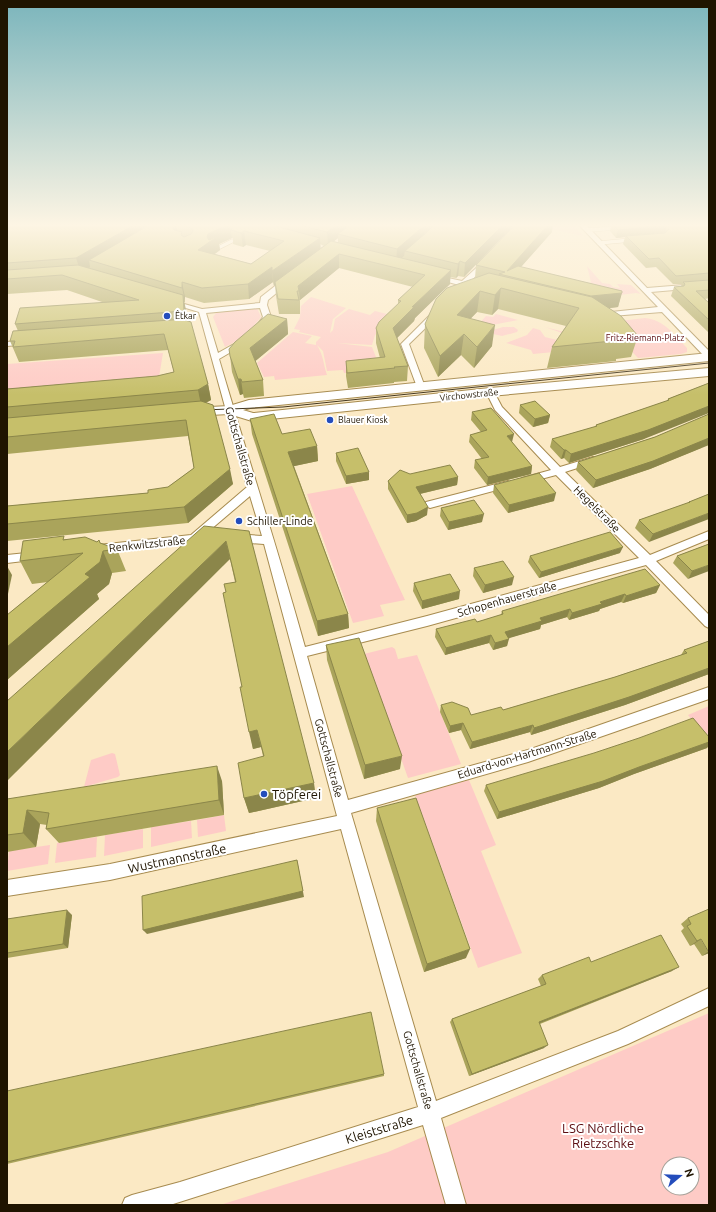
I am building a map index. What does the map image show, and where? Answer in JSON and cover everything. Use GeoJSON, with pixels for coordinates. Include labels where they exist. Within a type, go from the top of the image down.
{"type":"FeatureCollection","features":[{"type":"Feature","properties":{"kind":"main road","name":"Virchowstraße"},"geometry":{"type":"LineString","coordinates":[[176,413],[230,410],[249,404],[709,357]]}},
{"type":"Feature","properties":{"kind":"main road","name":"Virchowstraße"},"geometry":{"type":"LineString","coordinates":[[230,410],[252,418],[490,392],[709,372]]}},
{"type":"Feature","properties":{"kind":"street"},"geometry":{"type":"LineString","coordinates":[[215,358],[253,338],[267,317],[263,305],[264,299],[286,282]]}},
{"type":"Feature","properties":{"kind":"street"},"geometry":{"type":"LineString","coordinates":[[454,282],[488,290]]}},
{"type":"Feature","properties":{"kind":"street"},"geometry":{"type":"LineString","coordinates":[[453,296],[466,282]]}},
{"type":"Feature","properties":{"kind":"street"},"geometry":{"type":"LineString","coordinates":[[638,282],[709,357]]}},
{"type":"Feature","properties":{"kind":"street"},"geometry":{"type":"LineString","coordinates":[[646,290],[709,285]]}},
{"type":"Feature","properties":{"kind":"street"},"geometry":{"type":"LineString","coordinates":[[159,298],[202,311],[263,305]]}},
{"type":"Feature","properties":{"kind":"street"},"geometry":{"type":"LineString","coordinates":[[421,387],[405,344],[443,306]]}},
{"type":"Feature","properties":{"kind":"street"},"geometry":{"type":"LineString","coordinates":[[594,316],[665,310]]}},
{"type":"Feature","properties":{"kind":"street","name":"Gottschallstraße"},"geometry":{"type":"LineString","coordinates":[[202,311],[202,328],[215,358],[252,488],[269,541],[344,814],[456,1205]]}},
{"type":"Feature","properties":{"kind":"street"},"geometry":{"type":"LineString","coordinates":[[7,344],[38,341]]}},
{"type":"Feature","properties":{"kind":"street","name":"Hegelstraße"},"geometry":{"type":"LineString","coordinates":[[490,392],[498,408],[558,472],[648,560],[709,623]]}},
{"type":"Feature","properties":{"kind":"street"},"geometry":{"type":"LineString","coordinates":[[430,504],[558,472],[603,457]]}},
{"type":"Feature","properties":{"kind":"street"},"geometry":{"type":"LineString","coordinates":[[175,554],[252,488]]}},
{"type":"Feature","properties":{"kind":"street","name":"Schopenhauerstraße"},"geometry":{"type":"LineString","coordinates":[[301,653],[427,621],[648,560],[709,535]]}},
{"type":"Feature","properties":{"kind":"street","name":"Renkwitzstraße"},"geometry":{"type":"LineString","coordinates":[[88,550],[196,536],[218,536],[269,541]]}},
{"type":"Feature","properties":{"kind":"street"},"geometry":{"type":"LineString","coordinates":[[7,559],[49,555]]}},
{"type":"Feature","properties":{"kind":"street","name":"Eduard-von-Hartmann-Straße"},"geometry":{"type":"LineString","coordinates":[[344,814],[528,756],[709,693]]}},
{"type":"Feature","properties":{"kind":"street","name":"Wustmannstraße"},"geometry":{"type":"LineString","coordinates":[[7,888],[110,872],[344,814]]}},
{"type":"Feature","properties":{"kind":"street","name":"Kleiststraße"},"geometry":{"type":"LineString","coordinates":[[132,1205],[180,1192],[430,1113],[622,1038],[709,997]]}},
{"type":"Feature","properties":{"kind":"green space"},"geometry":{"type":"Polygon","coordinates":[[[591,282],[601,282],[610,284],[613,287],[620,288],[617,284],[631,285],[641,294],[636,293],[594,298],[584,288],[591,282]]]}},
{"type":"Feature","properties":{"kind":"green space"},"geometry":{"type":"Polygon","coordinates":[[[311,297],[346,308],[333,319],[330,333],[333,330],[335,319],[349,309],[370,315],[375,311],[395,316],[375,335],[372,345],[337,343],[372,347],[381,370],[344,373],[343,370],[327,371],[323,351],[317,345],[327,375],[275,380],[274,376],[264,377],[257,363],[293,332],[312,336],[305,343],[316,345],[316,342],[321,337],[299,332],[300,330],[294,329],[300,317],[301,306],[311,297]]]}},
{"type":"Feature","properties":{"kind":"green space"},"geometry":{"type":"Polygon","coordinates":[[[257,308],[261,317],[246,336],[225,347],[213,317],[216,313],[257,308]]]}},
{"type":"Feature","properties":{"kind":"green space"},"geometry":{"type":"Polygon","coordinates":[[[496,314],[518,320],[487,326],[477,326],[486,316],[493,317],[496,314]]]}},
{"type":"Feature","properties":{"kind":"green space","name":"Fritz-Riemann-Platz"},"geometry":{"type":"Polygon","coordinates":[[[645,318],[652,319],[668,328],[687,348],[687,352],[681,354],[638,358],[614,332],[602,323],[645,318]]]}},
{"type":"Feature","properties":{"kind":"green space"},"geometry":{"type":"Polygon","coordinates":[[[503,327],[514,327],[518,330],[517,332],[502,336],[493,334],[493,330],[503,327]]]}},
{"type":"Feature","properties":{"kind":"green space"},"geometry":{"type":"Polygon","coordinates":[[[545,327],[568,333],[585,349],[533,354],[531,350],[506,343],[527,335],[533,328],[540,330],[545,337],[557,340],[562,333],[545,327]]]}},
{"type":"Feature","properties":{"kind":"green space"},"geometry":{"type":"Polygon","coordinates":[[[163,353],[157,389],[7,402],[7,364],[163,353]]]}},
{"type":"Feature","properties":{"kind":"green space"},"geometry":{"type":"Polygon","coordinates":[[[352,486],[405,600],[380,605],[384,616],[353,623],[307,494],[352,486]]]}},
{"type":"Feature","properties":{"kind":"green space"},"geometry":{"type":"Polygon","coordinates":[[[392,647],[395,649],[398,659],[417,655],[461,764],[408,778],[364,654],[392,647]]]}},
{"type":"Feature","properties":{"kind":"green space"},"geometry":{"type":"Polygon","coordinates":[[[709,706],[709,733],[704,735],[688,715],[709,706]]]}},
{"type":"Feature","properties":{"kind":"green space"},"geometry":{"type":"Polygon","coordinates":[[[112,753],[115,754],[120,775],[118,777],[84,787],[91,760],[112,753]]]}},
{"type":"Feature","properties":{"kind":"green space"},"geometry":{"type":"Polygon","coordinates":[[[469,780],[496,845],[481,851],[522,953],[478,968],[415,795],[469,780]]]}},
{"type":"Feature","properties":{"kind":"green space"},"geometry":{"type":"Polygon","coordinates":[[[224,815],[226,831],[198,837],[197,820],[224,815]]]}},
{"type":"Feature","properties":{"kind":"green space"},"geometry":{"type":"Polygon","coordinates":[[[191,821],[192,838],[151,847],[151,827],[191,821]]]}},
{"type":"Feature","properties":{"kind":"green space"},"geometry":{"type":"Polygon","coordinates":[[[143,829],[143,848],[104,856],[105,835],[143,829]]]}},
{"type":"Feature","properties":{"kind":"green space"},"geometry":{"type":"Polygon","coordinates":[[[97,837],[96,857],[55,863],[57,843],[97,837]]]}},
{"type":"Feature","properties":{"kind":"green space"},"geometry":{"type":"Polygon","coordinates":[[[50,845],[48,864],[7,871],[9,851],[50,845]]]}},
{"type":"Feature","properties":{"kind":"green space","name":"LSG Nördliche Rietzschke"},"geometry":{"type":"Polygon","coordinates":[[[709,1013],[709,1205],[220,1205],[388,1152],[709,1013]]]}},
{"type":"Feature","properties":{"kind":"building"},"geometry":{"type":"Polygon","coordinates":[[[82,282],[136,282],[183,295],[184,311],[15,324],[20,308],[139,300],[82,282]]]}},
{"type":"Feature","properties":{"kind":"building"},"geometry":{"type":"Polygon","coordinates":[[[161,282],[251,282],[248,284],[202,288],[182,282],[182,288],[161,282]]]}},
{"type":"Feature","properties":{"kind":"building"},"geometry":{"type":"Polygon","coordinates":[[[275,282],[304,282],[298,286],[299,291],[297,291],[299,300],[278,299],[275,282]]]}},
{"type":"Feature","properties":{"kind":"building"},"geometry":{"type":"Polygon","coordinates":[[[418,282],[439,282],[412,307],[415,306],[393,328],[408,366],[347,373],[346,361],[385,357],[376,328],[379,322],[401,301],[398,300],[418,282]]]}},
{"type":"Feature","properties":{"kind":"building"},"geometry":{"type":"Polygon","coordinates":[[[465,282],[526,282],[592,297],[621,316],[638,336],[620,338],[622,340],[552,347],[579,308],[501,288],[495,295],[480,291],[457,315],[495,325],[477,347],[464,334],[440,356],[425,324],[436,299],[447,288],[465,282]]]}},
{"type":"Feature","properties":{"kind":"building"},"geometry":{"type":"Polygon","coordinates":[[[531,282],[583,282],[622,291],[622,293],[591,296],[531,282]]]}},
{"type":"Feature","properties":{"kind":"building"},"geometry":{"type":"Polygon","coordinates":[[[683,282],[709,282],[709,290],[696,291],[709,303],[709,320],[674,287],[684,286],[685,284],[683,282]]]}},
{"type":"Feature","properties":{"kind":"building"},"geometry":{"type":"Polygon","coordinates":[[[268,314],[287,319],[250,348],[263,380],[242,382],[241,379],[238,379],[229,349],[235,342],[268,314]]]}},
{"type":"Feature","properties":{"kind":"building"},"geometry":{"type":"Polygon","coordinates":[[[185,319],[191,322],[208,384],[198,390],[7,407],[7,389],[157,376],[174,372],[164,334],[13,347],[15,341],[10,341],[13,331],[185,319]]]}},
{"type":"Feature","properties":{"kind":"building"},"geometry":{"type":"Polygon","coordinates":[[[709,383],[709,406],[648,430],[571,454],[552,439],[597,426],[596,425],[669,400],[668,399],[709,383]]]}},
{"type":"Feature","properties":{"kind":"building"},"geometry":{"type":"Polygon","coordinates":[[[201,401],[213,405],[230,469],[184,507],[7,524],[7,506],[148,493],[148,490],[168,487],[194,468],[186,420],[7,437],[7,418],[201,401]]]}},
{"type":"Feature","properties":{"kind":"building"},"geometry":{"type":"Polygon","coordinates":[[[535,401],[550,415],[535,419],[520,405],[535,401]]]}},
{"type":"Feature","properties":{"kind":"building"},"geometry":{"type":"Polygon","coordinates":[[[491,408],[514,434],[507,436],[532,466],[488,477],[475,460],[489,457],[470,435],[487,430],[472,412],[491,408]]]}},
{"type":"Feature","properties":{"kind":"building"},"geometry":{"type":"Polygon","coordinates":[[[274,414],[282,434],[310,429],[317,446],[288,452],[348,614],[317,621],[250,419],[274,414]]]}},
{"type":"Feature","properties":{"kind":"building"},"geometry":{"type":"Polygon","coordinates":[[[709,414],[709,438],[653,461],[596,480],[578,462],[655,437],[709,414]]]}},
{"type":"Feature","properties":{"kind":"building"},"geometry":{"type":"Polygon","coordinates":[[[358,448],[369,472],[346,476],[336,453],[358,448]]]}},
{"type":"Feature","properties":{"kind":"building"},"geometry":{"type":"Polygon","coordinates":[[[450,465],[458,477],[416,487],[428,507],[417,513],[407,515],[388,481],[400,470],[410,474],[450,465]]]}},
{"type":"Feature","properties":{"kind":"building"},"geometry":{"type":"Polygon","coordinates":[[[539,473],[556,493],[509,505],[494,485],[539,473]]]}},
{"type":"Feature","properties":{"kind":"building"},"geometry":{"type":"Polygon","coordinates":[[[709,494],[709,513],[653,534],[639,520],[690,502],[709,494]]]}},
{"type":"Feature","properties":{"kind":"building"},"geometry":{"type":"Polygon","coordinates":[[[474,500],[484,514],[449,522],[441,508],[474,500]]]}},
{"type":"Feature","properties":{"kind":"building"},"geometry":{"type":"Polygon","coordinates":[[[204,526],[249,531],[314,783],[244,798],[238,763],[264,756],[257,730],[249,732],[240,687],[242,687],[223,593],[226,592],[224,584],[236,582],[226,541],[7,752],[7,701],[204,526]]]}},
{"type":"Feature","properties":{"kind":"building"},"geometry":{"type":"Polygon","coordinates":[[[610,532],[623,547],[541,572],[530,556],[610,532]]]}},
{"type":"Feature","properties":{"kind":"building"},"geometry":{"type":"Polygon","coordinates":[[[64,536],[63,540],[85,537],[97,542],[99,540],[100,543],[117,549],[103,551],[100,562],[85,574],[90,577],[7,647],[7,615],[83,553],[20,561],[23,541],[64,536]]]}},
{"type":"Feature","properties":{"kind":"building"},"geometry":{"type":"Polygon","coordinates":[[[709,544],[709,565],[692,571],[677,556],[709,544]]]}},
{"type":"Feature","properties":{"kind":"building"},"geometry":{"type":"Polygon","coordinates":[[[503,561],[514,577],[485,585],[474,568],[503,561]]]}},
{"type":"Feature","properties":{"kind":"building"},"geometry":{"type":"Polygon","coordinates":[[[645,569],[660,585],[626,596],[625,594],[600,602],[602,604],[572,613],[570,609],[540,618],[542,621],[505,632],[509,639],[495,643],[491,635],[446,648],[436,629],[475,619],[477,622],[503,614],[502,611],[645,569]]]}},
{"type":"Feature","properties":{"kind":"building"},"geometry":{"type":"Polygon","coordinates":[[[450,574],[460,591],[422,601],[414,583],[450,574]]]}},
{"type":"Feature","properties":{"kind":"building"},"geometry":{"type":"Polygon","coordinates":[[[359,638],[402,756],[365,765],[326,645],[359,638]]]}},
{"type":"Feature","properties":{"kind":"building"},"geometry":{"type":"Polygon","coordinates":[[[709,641],[709,668],[629,697],[534,728],[533,725],[472,742],[463,723],[450,726],[441,705],[452,702],[468,708],[471,715],[501,707],[503,710],[615,677],[687,653],[684,650],[709,641]]]}},
{"type":"Feature","properties":{"kind":"building"},"geometry":{"type":"Polygon","coordinates":[[[693,718],[709,737],[709,742],[603,781],[499,812],[486,785],[594,753],[693,718]]]}},
{"type":"Feature","properties":{"kind":"building"},"geometry":{"type":"Polygon","coordinates":[[[217,766],[219,800],[46,829],[49,813],[27,810],[23,833],[7,835],[7,799],[217,766]]]}},
{"type":"Feature","properties":{"kind":"building"},"geometry":{"type":"Polygon","coordinates":[[[416,798],[470,949],[427,964],[377,808],[416,798]]]}},
{"type":"Feature","properties":{"kind":"building"},"geometry":{"type":"Polygon","coordinates":[[[297,860],[303,891],[143,930],[142,896],[297,860]]]}},
{"type":"Feature","properties":{"kind":"building"},"geometry":{"type":"Polygon","coordinates":[[[709,909],[708,951],[701,939],[697,941],[687,926],[691,924],[688,918],[709,909]]]}},
{"type":"Feature","properties":{"kind":"building"},"geometry":{"type":"Polygon","coordinates":[[[67,910],[63,944],[7,953],[7,919],[67,910]]]}},
{"type":"Feature","properties":{"kind":"building"},"geometry":{"type":"Polygon","coordinates":[[[661,935],[679,967],[539,1022],[548,1045],[472,1074],[452,1019],[546,984],[542,975],[589,957],[591,962],[661,935]]]}},
{"type":"Feature","properties":{"kind":"building"},"geometry":{"type":"Polygon","coordinates":[[[371,1012],[384,1074],[7,1162],[7,1091],[371,1012]]]}},
{"type":"Feature","properties":{"kind":"tram line"},"geometry":{"type":"LineString","coordinates":[[203,410],[283,407],[709,363]]}},
{"type":"Feature","properties":{"kind":"place","name":"Êtkar"},"geometry":{"type":"Point","coordinates":[167,316]}},
{"type":"Feature","properties":{"kind":"place","name":"Blauer Kiosk"},"geometry":{"type":"Point","coordinates":[330,420]}},
{"type":"Feature","properties":{"kind":"place","name":"Schiller-Linde"},"geometry":{"type":"Point","coordinates":[239,521]}},
{"type":"Feature","properties":{"kind":"place","name":"Töpferei"},"geometry":{"type":"Point","coordinates":[264,794]}}]}
